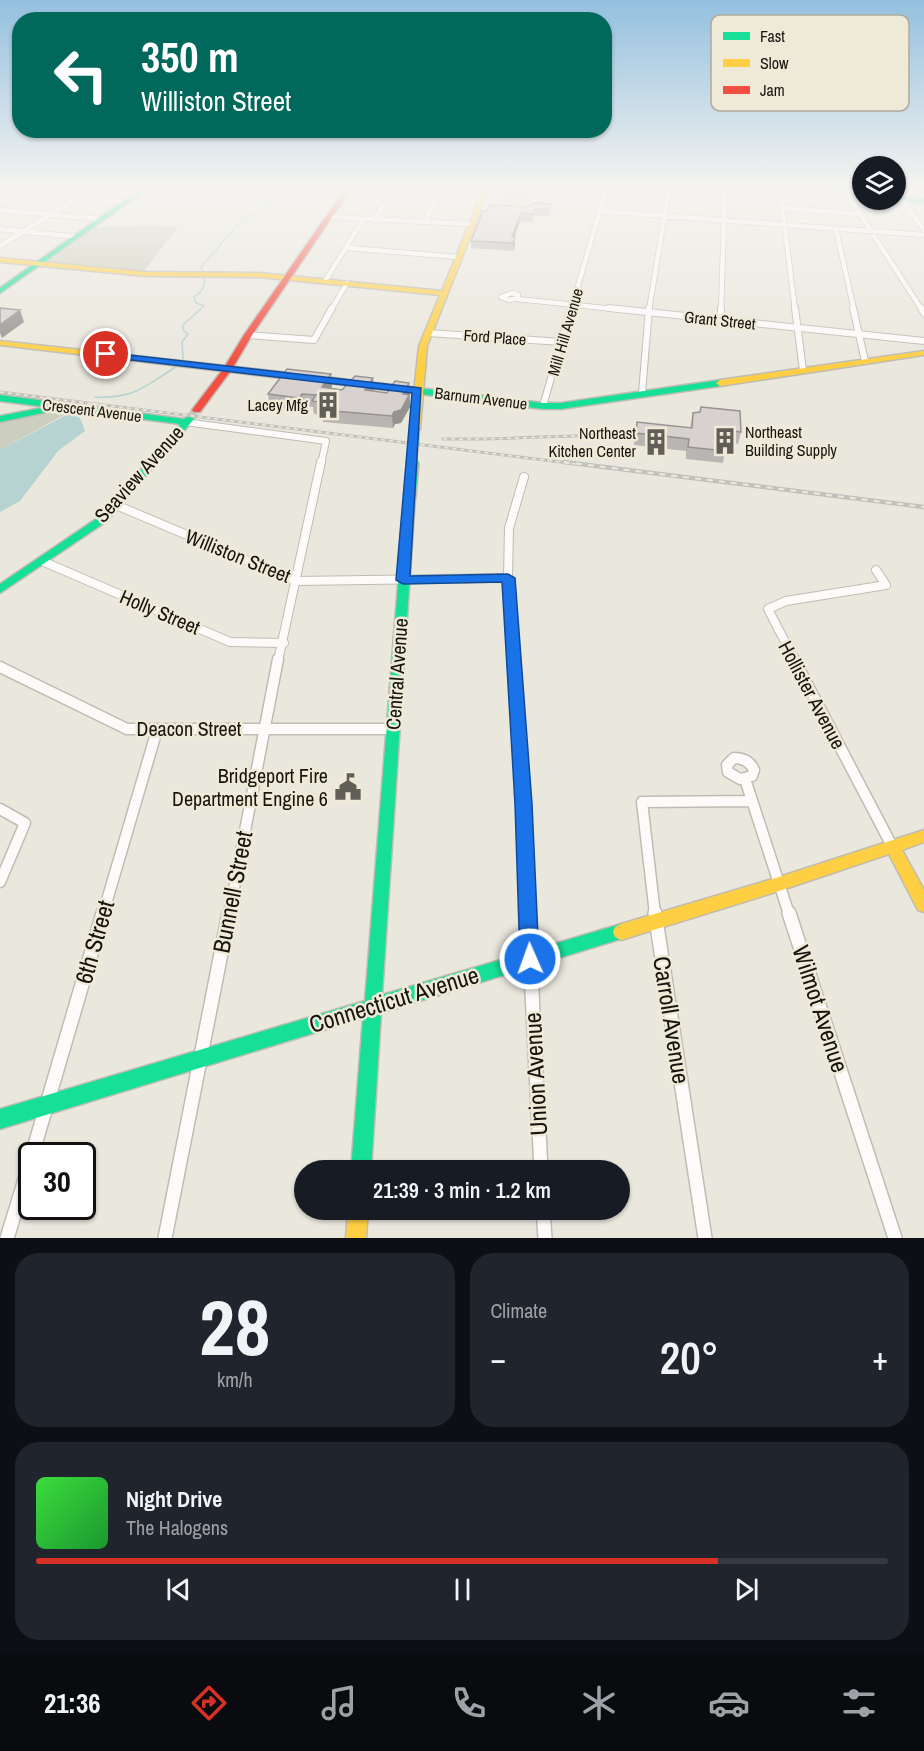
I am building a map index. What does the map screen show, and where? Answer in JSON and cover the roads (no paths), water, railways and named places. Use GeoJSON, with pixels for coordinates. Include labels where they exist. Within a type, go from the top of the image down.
{"type":"FeatureCollection","features":[{"type":"Feature","properties":{"kind":"main road"},"geometry":{"type":"LineString","coordinates":[[0,291],[63,247]]}},
{"type":"Feature","properties":{"kind":"main road","name":"Seaview Avenue"},"geometry":{"type":"LineString","coordinates":[[0,589],[103,519],[116,505],[228,369],[248,335],[310,247]]}},
{"type":"Feature","properties":{"kind":"main road","name":"Central Avenue"},"geometry":{"type":"LineString","coordinates":[[362,1160],[417,390],[423,346],[462,247]]}},
{"type":"Feature","properties":{"kind":"main road"},"geometry":{"type":"LineString","coordinates":[[0,260],[146,274],[288,278],[444,293]]}},
{"type":"Feature","properties":{"kind":"main road","name":"Barnum Avenue"},"geometry":{"type":"LineString","coordinates":[[0,343],[543,406],[569,405],[924,353]]}},
{"type":"Feature","properties":{"kind":"main road","name":"Crescent Avenue"},"geometry":{"type":"LineString","coordinates":[[0,398],[64,407],[190,417]]}},
{"type":"Feature","properties":{"kind":"main road"},"geometry":{"type":"LineString","coordinates":[[0,419],[64,407]]}},
{"type":"Feature","properties":{"kind":"main road","name":"Connecticut Avenue"},"geometry":{"type":"LineString","coordinates":[[0,1119],[779,884],[924,836]]}},
{"type":"Feature","properties":{"kind":"main road","name":"Hollister Avenue"},"geometry":{"type":"LineString","coordinates":[[892,846],[924,905]]}},
{"type":"Feature","properties":{"kind":"main road"},"geometry":{"type":"LineString","coordinates":[[356,1238],[357,1220]]}},
{"type":"Feature","properties":{"kind":"street","name":"Mill Hill Avenue"},"geometry":{"type":"LineString","coordinates":[[543,406],[589,247]]}},
{"type":"Feature","properties":{"kind":"street"},"geometry":{"type":"LineString","coordinates":[[642,393],[648,313],[660,247]]}},
{"type":"Feature","properties":{"kind":"street"},"geometry":{"type":"LineString","coordinates":[[721,320],[724,247]]}},
{"type":"Feature","properties":{"kind":"street"},"geometry":{"type":"LineString","coordinates":[[788,247],[803,370]]}},
{"type":"Feature","properties":{"kind":"street"},"geometry":{"type":"LineString","coordinates":[[840,247],[865,361]]}},
{"type":"Feature","properties":{"kind":"street"},"geometry":{"type":"LineString","coordinates":[[882,247],[924,313]]}},
{"type":"Feature","properties":{"kind":"street"},"geometry":{"type":"LineString","coordinates":[[325,281],[347,248],[458,257]]}},
{"type":"Feature","properties":{"kind":"street"},"geometry":{"type":"LineString","coordinates":[[248,335],[314,340],[347,284]]}},
{"type":"Feature","properties":{"kind":"street","name":"Grant Street"},"geometry":{"type":"LineString","coordinates":[[517,299],[924,341]]}},
{"type":"Feature","properties":{"kind":"street","name":"Ford Place"},"geometry":{"type":"LineString","coordinates":[[428,333],[562,342]]}},
{"type":"Feature","properties":{"kind":"street","name":"Crescent Avenue"},"geometry":{"type":"LineString","coordinates":[[190,417],[326,441]]}},
{"type":"Feature","properties":{"kind":"street","name":"Bunnell Street"},"geometry":{"type":"LineString","coordinates":[[165,1238],[202,1057],[263,729],[284,643],[326,441]]}},
{"type":"Feature","properties":{"kind":"street","name":"Union Avenue"},"geometry":{"type":"LineString","coordinates":[[524,477],[509,528],[508,578],[523,793],[540,1160]]}},
{"type":"Feature","properties":{"kind":"street","name":"Williston Street"},"geometry":{"type":"LineString","coordinates":[[116,505],[296,581],[508,578]]}},
{"type":"Feature","properties":{"kind":"street","name":"Holly Street"},"geometry":{"type":"LineString","coordinates":[[42,561],[230,642],[284,643]]}},
{"type":"Feature","properties":{"kind":"street","name":"Hollister Avenue"},"geometry":{"type":"LineString","coordinates":[[876,570],[886,585],[786,601],[768,609],[892,846]]}},
{"type":"Feature","properties":{"kind":"street","name":"Deacon Street"},"geometry":{"type":"LineString","coordinates":[[0,667],[127,729],[393,729]]}},
{"type":"Feature","properties":{"kind":"street","name":"6th Street"},"geometry":{"type":"LineString","coordinates":[[36,1142],[157,730]]}},
{"type":"Feature","properties":{"kind":"street","name":"Wilmot Avenue"},"geometry":{"type":"LineString","coordinates":[[745,779],[895,1238]]}},
{"type":"Feature","properties":{"kind":"street"},"geometry":{"type":"LineString","coordinates":[[642,802],[752,801]]}},
{"type":"Feature","properties":{"kind":"street","name":"Carroll Avenue"},"geometry":{"type":"LineString","coordinates":[[642,802],[656,920],[705,1238]]}},
{"type":"Feature","properties":{"kind":"street"},"geometry":{"type":"LineString","coordinates":[[0,808],[25,823],[0,882]]}},
{"type":"Feature","properties":{"kind":"street","name":"6th Street"},"geometry":{"type":"LineString","coordinates":[[6,1238],[18,1200]]}},
{"type":"Feature","properties":{"kind":"street"},"geometry":{"type":"LineString","coordinates":[[543,1220],[544,1238]]}},
{"type":"Feature","properties":{"kind":"water"},"geometry":{"type":"Polygon","coordinates":[[[70,413],[80,418],[85,431],[58,451],[20,501],[0,512],[0,450],[70,413]]]}},
{"type":"Feature","properties":{"kind":"waterway"},"geometry":{"type":"LineString","coordinates":[[183,359],[182,342],[188,334],[183,330],[183,325],[204,306],[196,303],[194,297],[201,291],[204,284],[201,267],[219,247]]}},
{"type":"Feature","properties":{"kind":"waterway"},"geometry":{"type":"LineString","coordinates":[[95,397],[120,396],[139,390],[177,366]]}},
{"type":"Feature","properties":{"kind":"tunnel"},"geometry":{"type":"LineString","coordinates":[[189,419],[197,410]]}},
{"type":"Feature","properties":{"kind":"railway"},"geometry":{"type":"LineString","coordinates":[[0,392],[576,464]]}},
{"type":"Feature","properties":{"kind":"railway"},"geometry":{"type":"LineString","coordinates":[[443,439],[623,435]]}},
{"type":"Feature","properties":{"kind":"railway"},"geometry":{"type":"LineString","coordinates":[[564,462],[924,507]]}},
{"type":"Feature","properties":{"kind":"place","name":"Lacey Mfg"},"geometry":{"type":"Point","coordinates":[328,405]}},
{"type":"Feature","properties":{"kind":"place","name":"Northeast Building Supply"},"geometry":{"type":"Point","coordinates":[725,441]}},
{"type":"Feature","properties":{"kind":"place","name":"Northeast Kitchen Center"},"geometry":{"type":"Point","coordinates":[656,442]}},
{"type":"Feature","properties":{"kind":"place","name":"Bridgeport Fire Department Engine 6"},"geometry":{"type":"Point","coordinates":[348,787]}}]}
